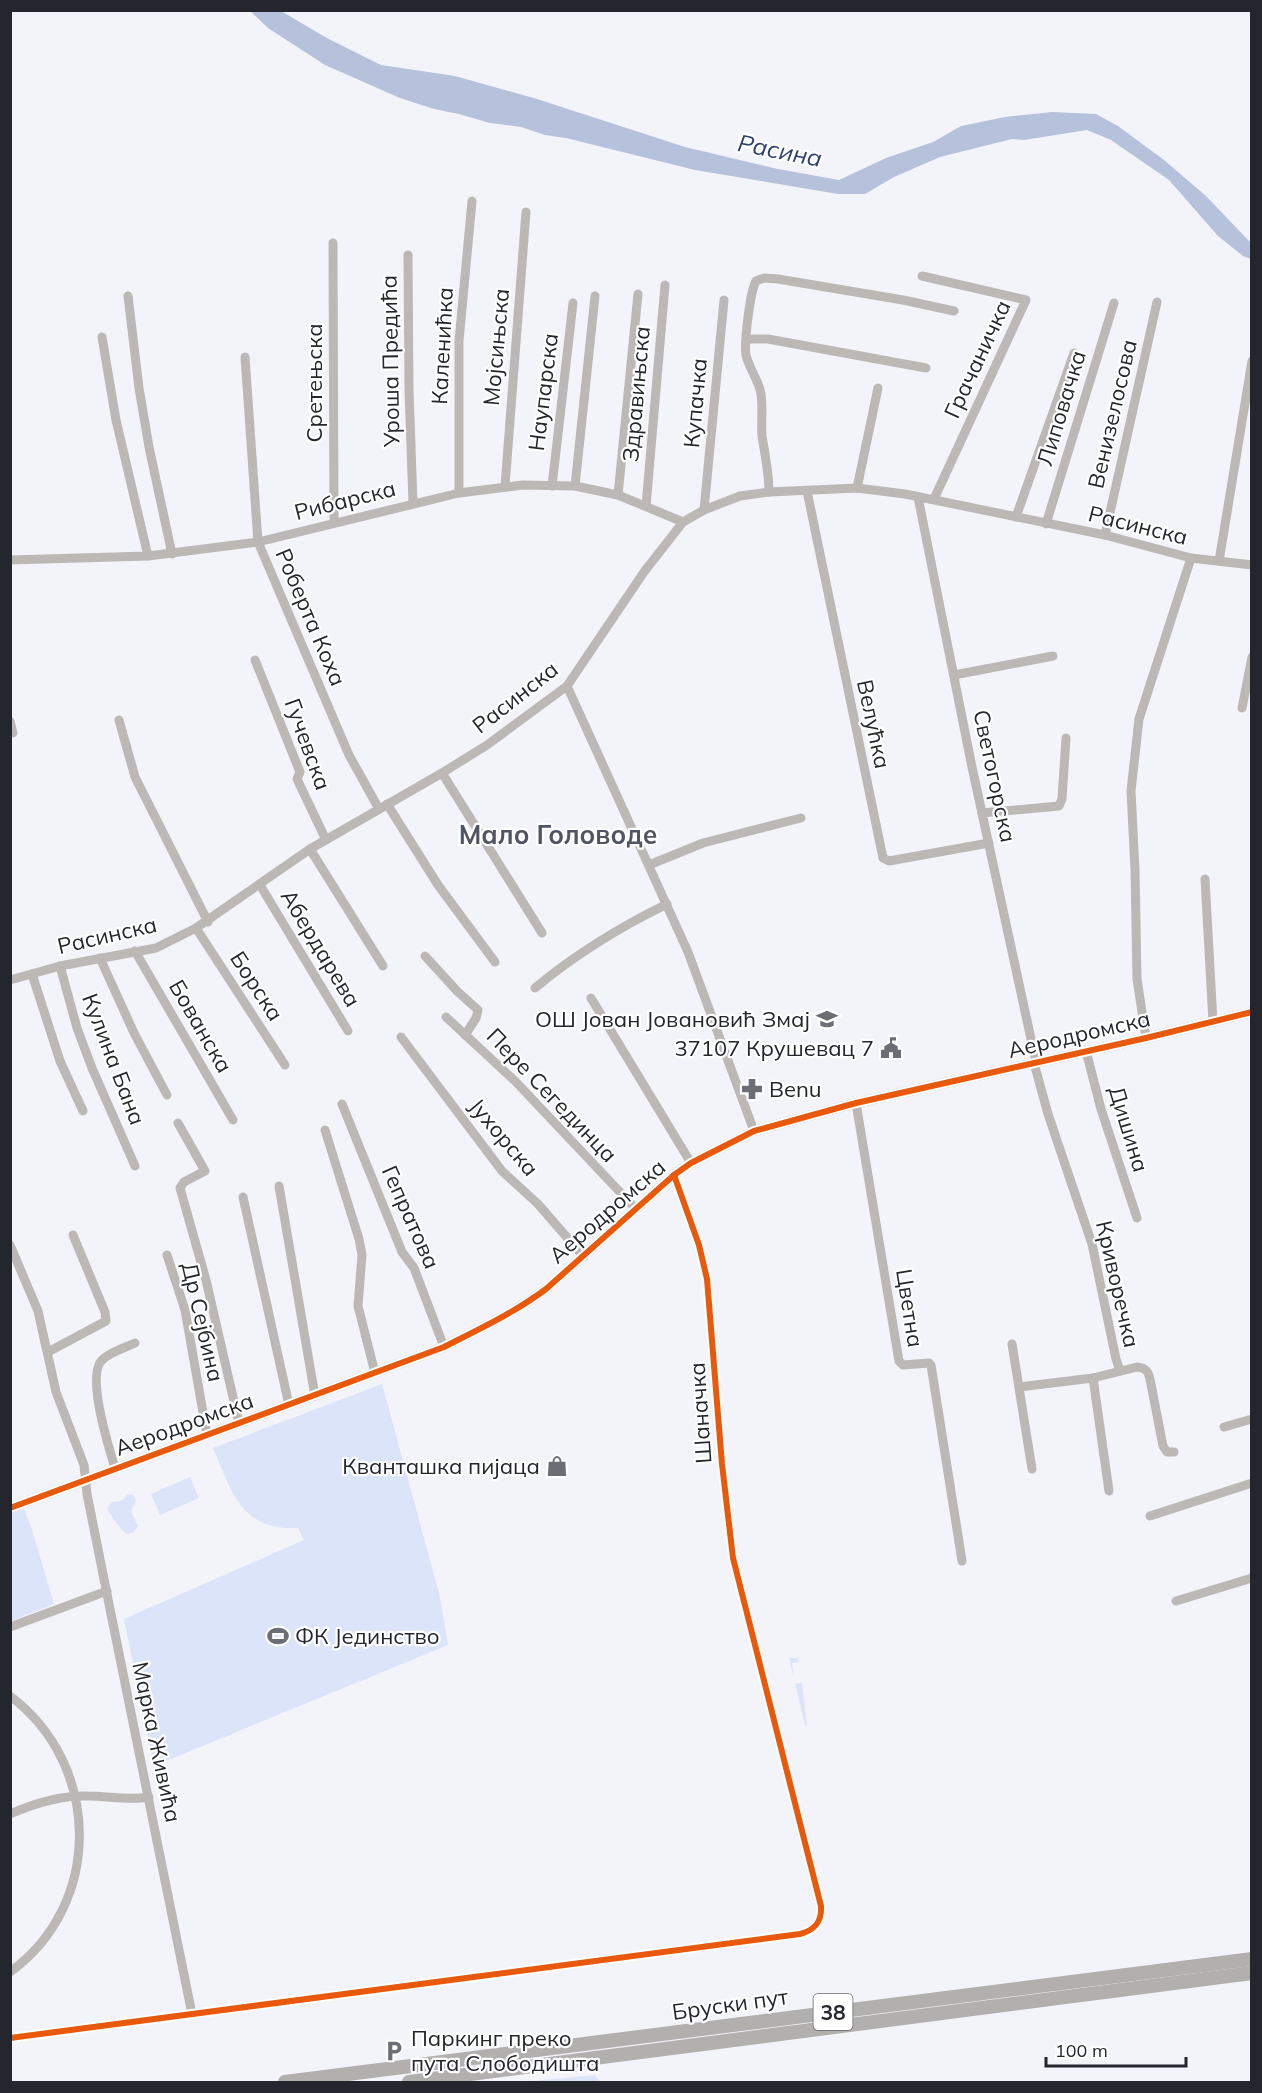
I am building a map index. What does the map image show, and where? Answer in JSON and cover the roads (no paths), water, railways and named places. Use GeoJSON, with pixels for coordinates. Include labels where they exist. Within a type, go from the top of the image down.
{"type":"FeatureCollection","features":[{"type":"Feature","properties":{"kind":"main road","name":"Бруски пут"},"geometry":{"type":"LineString","coordinates":[[285,2082],[1251,1959]]}},
{"type":"Feature","properties":{"kind":"main road","name":"Бруски пут"},"geometry":{"type":"LineString","coordinates":[[409,2082],[1251,1973]]}},
{"type":"Feature","properties":{"kind":"street","name":"Каленићка"},"geometry":{"type":"LineString","coordinates":[[459,493],[459,341],[472,201]]}},
{"type":"Feature","properties":{"kind":"street","name":"Мојсињска"},"geometry":{"type":"LineString","coordinates":[[505,486],[526,212]]}},
{"type":"Feature","properties":{"kind":"street","name":"Сретењска"},"geometry":{"type":"LineString","coordinates":[[333,243],[334,522]]}},
{"type":"Feature","properties":{"kind":"street","name":"Уроша Предића"},"geometry":{"type":"LineString","coordinates":[[408,255],[413,503]]}},
{"type":"Feature","properties":{"kind":"street","name":"Грачаничка"},"geometry":{"type":"LineString","coordinates":[[922,276],[1026,300],[934,499]]}},
{"type":"Feature","properties":{"kind":"street"},"geometry":{"type":"LineString","coordinates":[[770,492],[769,469],[762,436],[759,384],[746,354],[747,328],[754,285],[761,279],[778,279],[954,311]]}},
{"type":"Feature","properties":{"kind":"street","name":"Здравињска"},"geometry":{"type":"LineString","coordinates":[[646,506],[665,285]]}},
{"type":"Feature","properties":{"kind":"street"},"geometry":{"type":"LineString","coordinates":[[618,495],[638,294]]}},
{"type":"Feature","properties":{"kind":"street"},"geometry":{"type":"LineString","coordinates":[[128,296],[141,398],[172,554]]}},
{"type":"Feature","properties":{"kind":"street"},"geometry":{"type":"LineString","coordinates":[[575,486],[595,296]]}},
{"type":"Feature","properties":{"kind":"street","name":"Купачка"},"geometry":{"type":"LineString","coordinates":[[704,510],[724,300]]}},
{"type":"Feature","properties":{"kind":"street","name":"Венизелосова"},"geometry":{"type":"LineString","coordinates":[[1105,535],[1158,302]]}},
{"type":"Feature","properties":{"kind":"street","name":"Наупарска"},"geometry":{"type":"LineString","coordinates":[[552,486],[573,303]]}},
{"type":"Feature","properties":{"kind":"street","name":"Липовачка"},"geometry":{"type":"LineString","coordinates":[[1046,524],[1114,303]]}},
{"type":"Feature","properties":{"kind":"street"},"geometry":{"type":"LineString","coordinates":[[102,337],[117,420],[148,555]]}},
{"type":"Feature","properties":{"kind":"street"},"geometry":{"type":"LineString","coordinates":[[747,339],[768,339],[926,368]]}},
{"type":"Feature","properties":{"kind":"street"},"geometry":{"type":"LineString","coordinates":[[1016,517],[1074,353]]}},
{"type":"Feature","properties":{"kind":"street","name":"Роберта Коха"},"geometry":{"type":"LineString","coordinates":[[245,357],[258,542],[349,755],[438,885],[495,962]]}},
{"type":"Feature","properties":{"kind":"street"},"geometry":{"type":"LineString","coordinates":[[1219,561],[1251,362]]}},
{"type":"Feature","properties":{"kind":"street"},"geometry":{"type":"LineString","coordinates":[[857,488],[878,388]]}},
{"type":"Feature","properties":{"kind":"street","name":"Рибарска"},"geometry":{"type":"LineString","coordinates":[[10,560],[172,554],[258,542],[413,503],[505,486],[575,486],[618,495],[683,522]]}},
{"type":"Feature","properties":{"kind":"street","name":"Расинска"},"geometry":{"type":"LineString","coordinates":[[10,980],[60,966],[156,948],[208,922],[310,849],[487,745],[567,686],[645,572],[683,522],[704,510],[740,496],[770,492],[857,488],[934,499],[1105,535],[1191,558],[1251,565]]}},
{"type":"Feature","properties":{"kind":"street","name":"Велућка"},"geometry":{"type":"LineString","coordinates":[[807,491],[883,858],[889,861],[989,843]]}},
{"type":"Feature","properties":{"kind":"street","name":"Светогорска"},"geometry":{"type":"LineString","coordinates":[[918,497],[1035,1065]]}},
{"type":"Feature","properties":{"kind":"street"},"geometry":{"type":"LineString","coordinates":[[1146,1038],[1137,979],[1131,791],[1139,719],[1191,558]]}},
{"type":"Feature","properties":{"kind":"street"},"geometry":{"type":"LineString","coordinates":[[954,675],[1053,656]]}},
{"type":"Feature","properties":{"kind":"street"},"geometry":{"type":"LineString","coordinates":[[1242,708],[1251,657]]}},
{"type":"Feature","properties":{"kind":"street","name":"Гучевска"},"geometry":{"type":"LineString","coordinates":[[255,660],[300,772],[297,779],[326,840]]}},
{"type":"Feature","properties":{"kind":"street"},"geometry":{"type":"LineString","coordinates":[[567,686],[692,961],[754,1131]]}},
{"type":"Feature","properties":{"kind":"street"},"geometry":{"type":"LineString","coordinates":[[119,720],[135,777],[208,922]]}},
{"type":"Feature","properties":{"kind":"street"},"geometry":{"type":"LineString","coordinates":[[10,721],[13,733]]}},
{"type":"Feature","properties":{"kind":"street"},"geometry":{"type":"LineString","coordinates":[[982,813],[1059,806],[1062,799],[1066,738]]}},
{"type":"Feature","properties":{"kind":"street"},"geometry":{"type":"LineString","coordinates":[[442,773],[542,933]]}},
{"type":"Feature","properties":{"kind":"street"},"geometry":{"type":"LineString","coordinates":[[649,865],[703,843],[801,818]]}},
{"type":"Feature","properties":{"kind":"street"},"geometry":{"type":"LineString","coordinates":[[310,849],[383,966]]}},
{"type":"Feature","properties":{"kind":"street"},"geometry":{"type":"LineString","coordinates":[[1205,879],[1213,1022]]}},
{"type":"Feature","properties":{"kind":"street","name":"Абердарева"},"geometry":{"type":"LineString","coordinates":[[260,885],[348,1031]]}},
{"type":"Feature","properties":{"kind":"street"},"geometry":{"type":"LineString","coordinates":[[535,988],[553,972],[608,934],[667,904]]}},
{"type":"Feature","properties":{"kind":"street","name":"Борска"},"geometry":{"type":"LineString","coordinates":[[196,928],[285,1065]]}},
{"type":"Feature","properties":{"kind":"street","name":"Бованска"},"geometry":{"type":"LineString","coordinates":[[135,951],[233,1120]]}},
{"type":"Feature","properties":{"kind":"street","name":"Пере Сегединца"},"geometry":{"type":"LineString","coordinates":[[425,956],[478,1010],[476,1018],[465,1035]]}},
{"type":"Feature","properties":{"kind":"street"},"geometry":{"type":"LineString","coordinates":[[100,958],[134,1033],[167,1095]]}},
{"type":"Feature","properties":{"kind":"street","name":"Кулина Бана"},"geometry":{"type":"LineString","coordinates":[[60,966],[77,1028],[135,1166]]}},
{"type":"Feature","properties":{"kind":"street"},"geometry":{"type":"LineString","coordinates":[[32,974],[60,1061],[83,1111]]}},
{"type":"Feature","properties":{"kind":"street"},"geometry":{"type":"LineString","coordinates":[[591,998],[691,1163]]}},
{"type":"Feature","properties":{"kind":"street","name":"Аеродромска"},"geometry":{"type":"LineString","coordinates":[[10,1508],[444,1347],[524,1305],[584,1257],[635,1208],[674,1175],[691,1163],[754,1131],[856,1103],[1035,1065],[1251,1012]]}},
{"type":"Feature","properties":{"kind":"street","name":"Пере Сегединца"},"geometry":{"type":"LineString","coordinates":[[446,1017],[516,1082],[635,1208]]}},
{"type":"Feature","properties":{"kind":"street","name":"Јухорска"},"geometry":{"type":"LineString","coordinates":[[401,1037],[502,1171],[538,1204],[584,1257]]}},
{"type":"Feature","properties":{"kind":"street","name":"Дишина"},"geometry":{"type":"LineString","coordinates":[[1086,1051],[1101,1109],[1137,1218]]}},
{"type":"Feature","properties":{"kind":"street","name":"Криворечка"},"geometry":{"type":"LineString","coordinates":[[1019,1387],[1093,1378],[1120,1371],[1092,1244],[1047,1114],[1035,1065]]}},
{"type":"Feature","properties":{"kind":"street","name":"Цветна"},"geometry":{"type":"LineString","coordinates":[[856,1103],[899,1361],[903,1365],[929,1363],[931,1365],[962,1561]]}},
{"type":"Feature","properties":{"kind":"street","name":"Гепратова"},"geometry":{"type":"LineString","coordinates":[[342,1104],[402,1252],[414,1268],[444,1347]]}},
{"type":"Feature","properties":{"kind":"street"},"geometry":{"type":"LineString","coordinates":[[178,1123],[205,1171],[184,1182],[180,1188],[206,1280],[239,1423]]}},
{"type":"Feature","properties":{"kind":"street"},"geometry":{"type":"LineString","coordinates":[[325,1130],[359,1239],[362,1255],[358,1306],[375,1373]]}},
{"type":"Feature","properties":{"kind":"street","name":"Шаначка"},"geometry":{"type":"LineString","coordinates":[[192,2014],[800,1934],[814,1929],[822,1916],[742,1598],[728,1524],[707,1279],[699,1245],[674,1175]]}},
{"type":"Feature","properties":{"kind":"street"},"geometry":{"type":"LineString","coordinates":[[279,1186],[315,1396]]}},
{"type":"Feature","properties":{"kind":"street"},"geometry":{"type":"LineString","coordinates":[[243,1197],[289,1405]]}},
{"type":"Feature","properties":{"kind":"street"},"geometry":{"type":"LineString","coordinates":[[48,1352],[106,1321],[105,1312],[73,1235]]}},
{"type":"Feature","properties":{"kind":"street","name":"Марка Живића"},"geometry":{"type":"LineString","coordinates":[[10,1245],[38,1311],[56,1392],[84,1465],[106,1592],[192,2014]]}},
{"type":"Feature","properties":{"kind":"street","name":"Др Сејбина"},"geometry":{"type":"LineString","coordinates":[[166,1255],[185,1310],[207,1435]]}},
{"type":"Feature","properties":{"kind":"street"},"geometry":{"type":"LineString","coordinates":[[115,1468],[104,1430],[98,1396],[98,1368],[100,1362],[107,1356],[135,1343]]}},
{"type":"Feature","properties":{"kind":"street"},"geometry":{"type":"LineString","coordinates":[[1012,1344],[1032,1469]]}},
{"type":"Feature","properties":{"kind":"street"},"geometry":{"type":"LineString","coordinates":[[1120,1371],[1137,1367],[1148,1372],[1163,1446],[1167,1452],[1174,1452]]}},
{"type":"Feature","properties":{"kind":"street"},"geometry":{"type":"LineString","coordinates":[[1093,1378],[1109,1491]]}},
{"type":"Feature","properties":{"kind":"street"},"geometry":{"type":"LineString","coordinates":[[1224,1427],[1251,1419]]}},
{"type":"Feature","properties":{"kind":"street"},"geometry":{"type":"LineString","coordinates":[[1150,1516],[1251,1483]]}},
{"type":"Feature","properties":{"kind":"street"},"geometry":{"type":"LineString","coordinates":[[1176,1601],[1251,1578]]}},
{"type":"Feature","properties":{"kind":"street"},"geometry":{"type":"LineString","coordinates":[[10,1627],[106,1592]]}},
{"type":"Feature","properties":{"kind":"street"},"geometry":{"type":"LineString","coordinates":[[10,1696],[38,1721],[53,1741],[66,1765],[77,1796],[80,1842],[72,1888],[57,1922],[40,1945],[10,1972]]}},
{"type":"Feature","properties":{"kind":"street"},"geometry":{"type":"LineString","coordinates":[[10,1814],[40,1802],[77,1796],[126,1800],[149,1797]]}},
{"type":"Feature","properties":{"kind":"street"},"geometry":{"type":"LineString","coordinates":[[10,2038],[192,2014]]}},
{"type":"Feature","properties":{"kind":"place","name":"ОШ Јован Јовановић Змај"},"geometry":{"type":"Point","coordinates":[827,1019]}},
{"type":"Feature","properties":{"kind":"place","name":"37107 Крушевац 7"},"geometry":{"type":"Point","coordinates":[891,1048]}},
{"type":"Feature","properties":{"kind":"place","name":"Benu"},"geometry":{"type":"Point","coordinates":[752,1089]}},
{"type":"Feature","properties":{"kind":"place","name":"Кванташка пијаца"},"geometry":{"type":"Point","coordinates":[557,1466]}},
{"type":"Feature","properties":{"kind":"place","name":"ФК Јединство"},"geometry":{"type":"Point","coordinates":[278,1636]}},
{"type":"Feature","properties":{"kind":"place","name":"Паркинг преко пута Слободишта"},"geometry":{"type":"Point","coordinates":[394,2051]}},
{"type":"Feature","properties":{"kind":"district","name":"Мало Головоде"},"geometry":{"type":"Point","coordinates":[558,834]}},
{"type":"Feature","properties":{"kind":"water label","name":"Расина"},"geometry":{"type":"Point","coordinates":[780,150]}}]}
